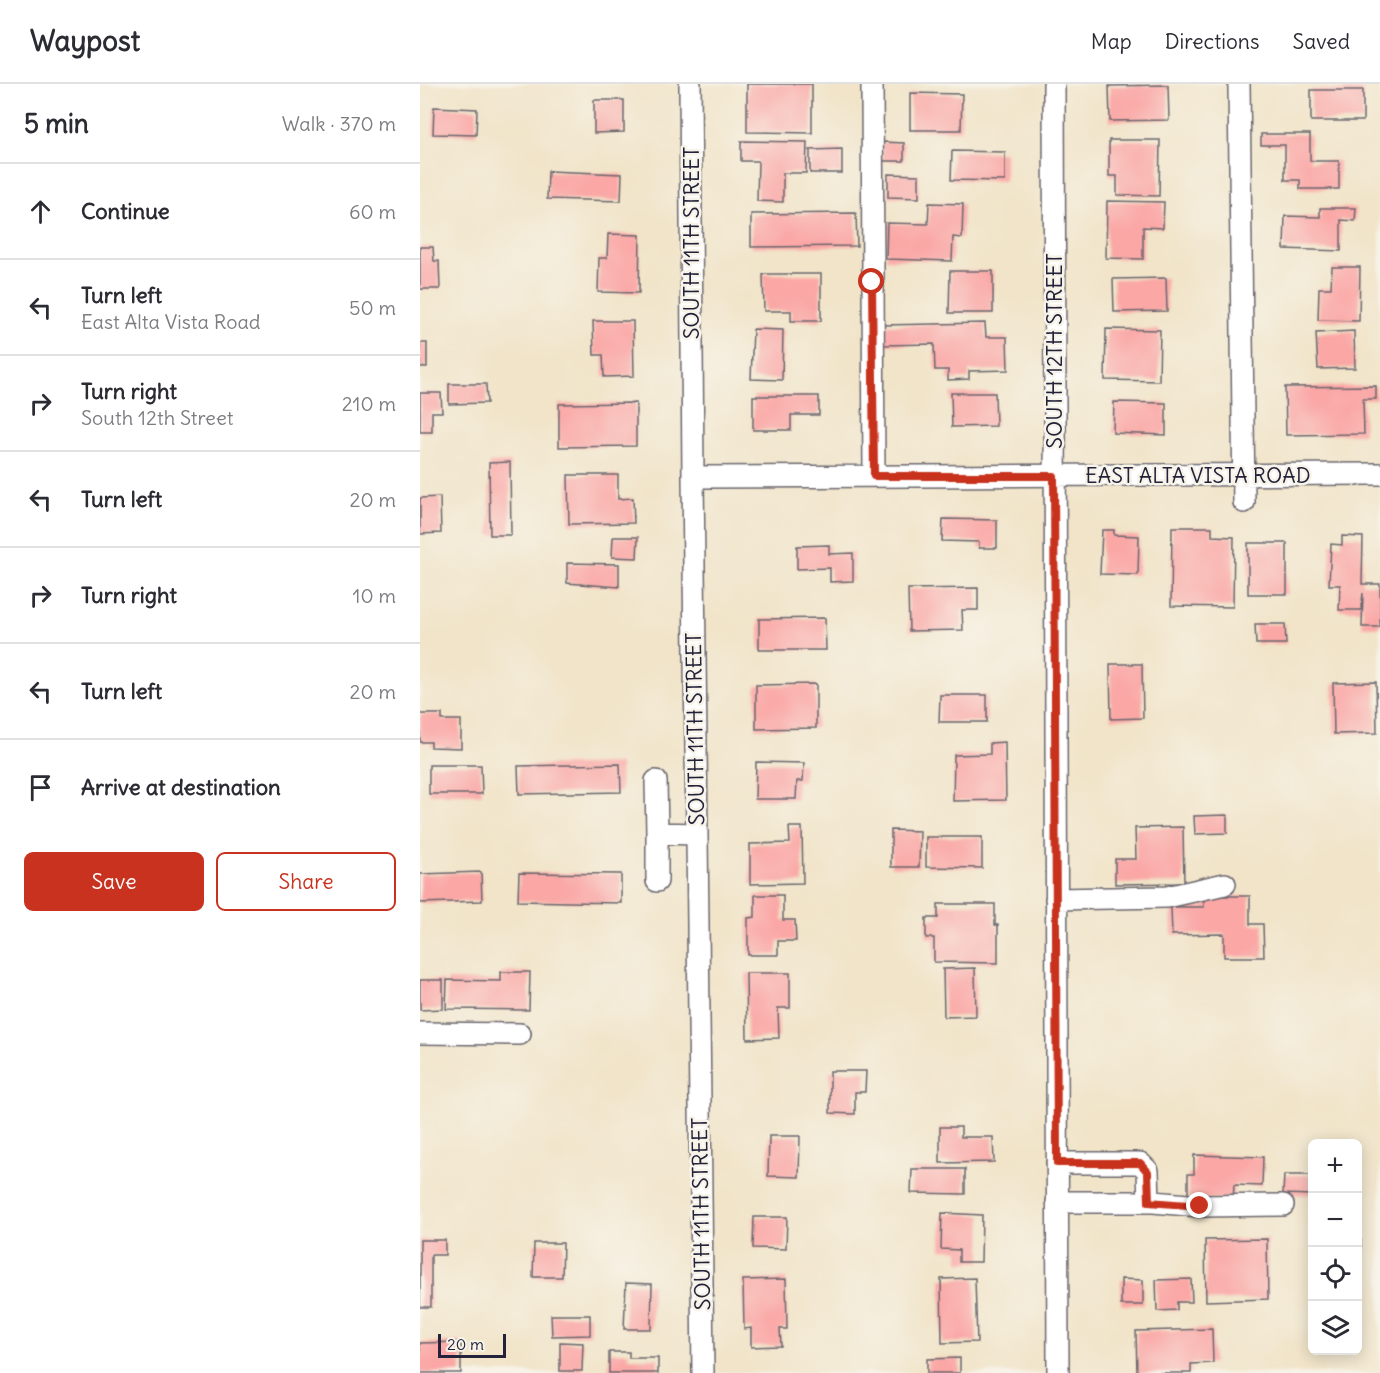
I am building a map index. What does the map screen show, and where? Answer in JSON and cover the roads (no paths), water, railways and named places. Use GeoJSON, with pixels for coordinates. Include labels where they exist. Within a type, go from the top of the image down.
{"type":"FeatureCollection","features":[{"type":"Feature","properties":{"kind":"street","name":"SOUTH 11TH STREET"},"geometry":{"type":"LineString","coordinates":[[690,84],[703,1373]]}},
{"type":"Feature","properties":{"kind":"street"},"geometry":{"type":"LineString","coordinates":[[872,84],[874,476]]}},
{"type":"Feature","properties":{"kind":"street","name":"SOUTH 12TH STREET"},"geometry":{"type":"LineString","coordinates":[[1054,84],[1058,1373]]}},
{"type":"Feature","properties":{"kind":"street"},"geometry":{"type":"LineString","coordinates":[[1239,84],[1244,502]]}},
{"type":"Feature","properties":{"kind":"street","name":"EAST ALTA VISTA ROAD"},"geometry":{"type":"LineString","coordinates":[[693,477],[1380,474]]}},
{"type":"Feature","properties":{"kind":"street"},"geometry":{"type":"LineString","coordinates":[[656,781],[657,881]]}},
{"type":"Feature","properties":{"kind":"street"},"geometry":{"type":"LineString","coordinates":[[657,833],[697,834]]}},
{"type":"Feature","properties":{"kind":"street"},"geometry":{"type":"LineString","coordinates":[[1056,899],[1167,897],[1225,884]]}},
{"type":"Feature","properties":{"kind":"street"},"geometry":{"type":"LineString","coordinates":[[420,1033],[520,1034]]}},
{"type":"Feature","properties":{"kind":"street"},"geometry":{"type":"LineString","coordinates":[[1057,1163],[1140,1163],[1148,1172],[1149,1202]]}},
{"type":"Feature","properties":{"kind":"street"},"geometry":{"type":"LineString","coordinates":[[1057,1202],[1149,1202],[1200,1206],[1283,1205]]}}]}
